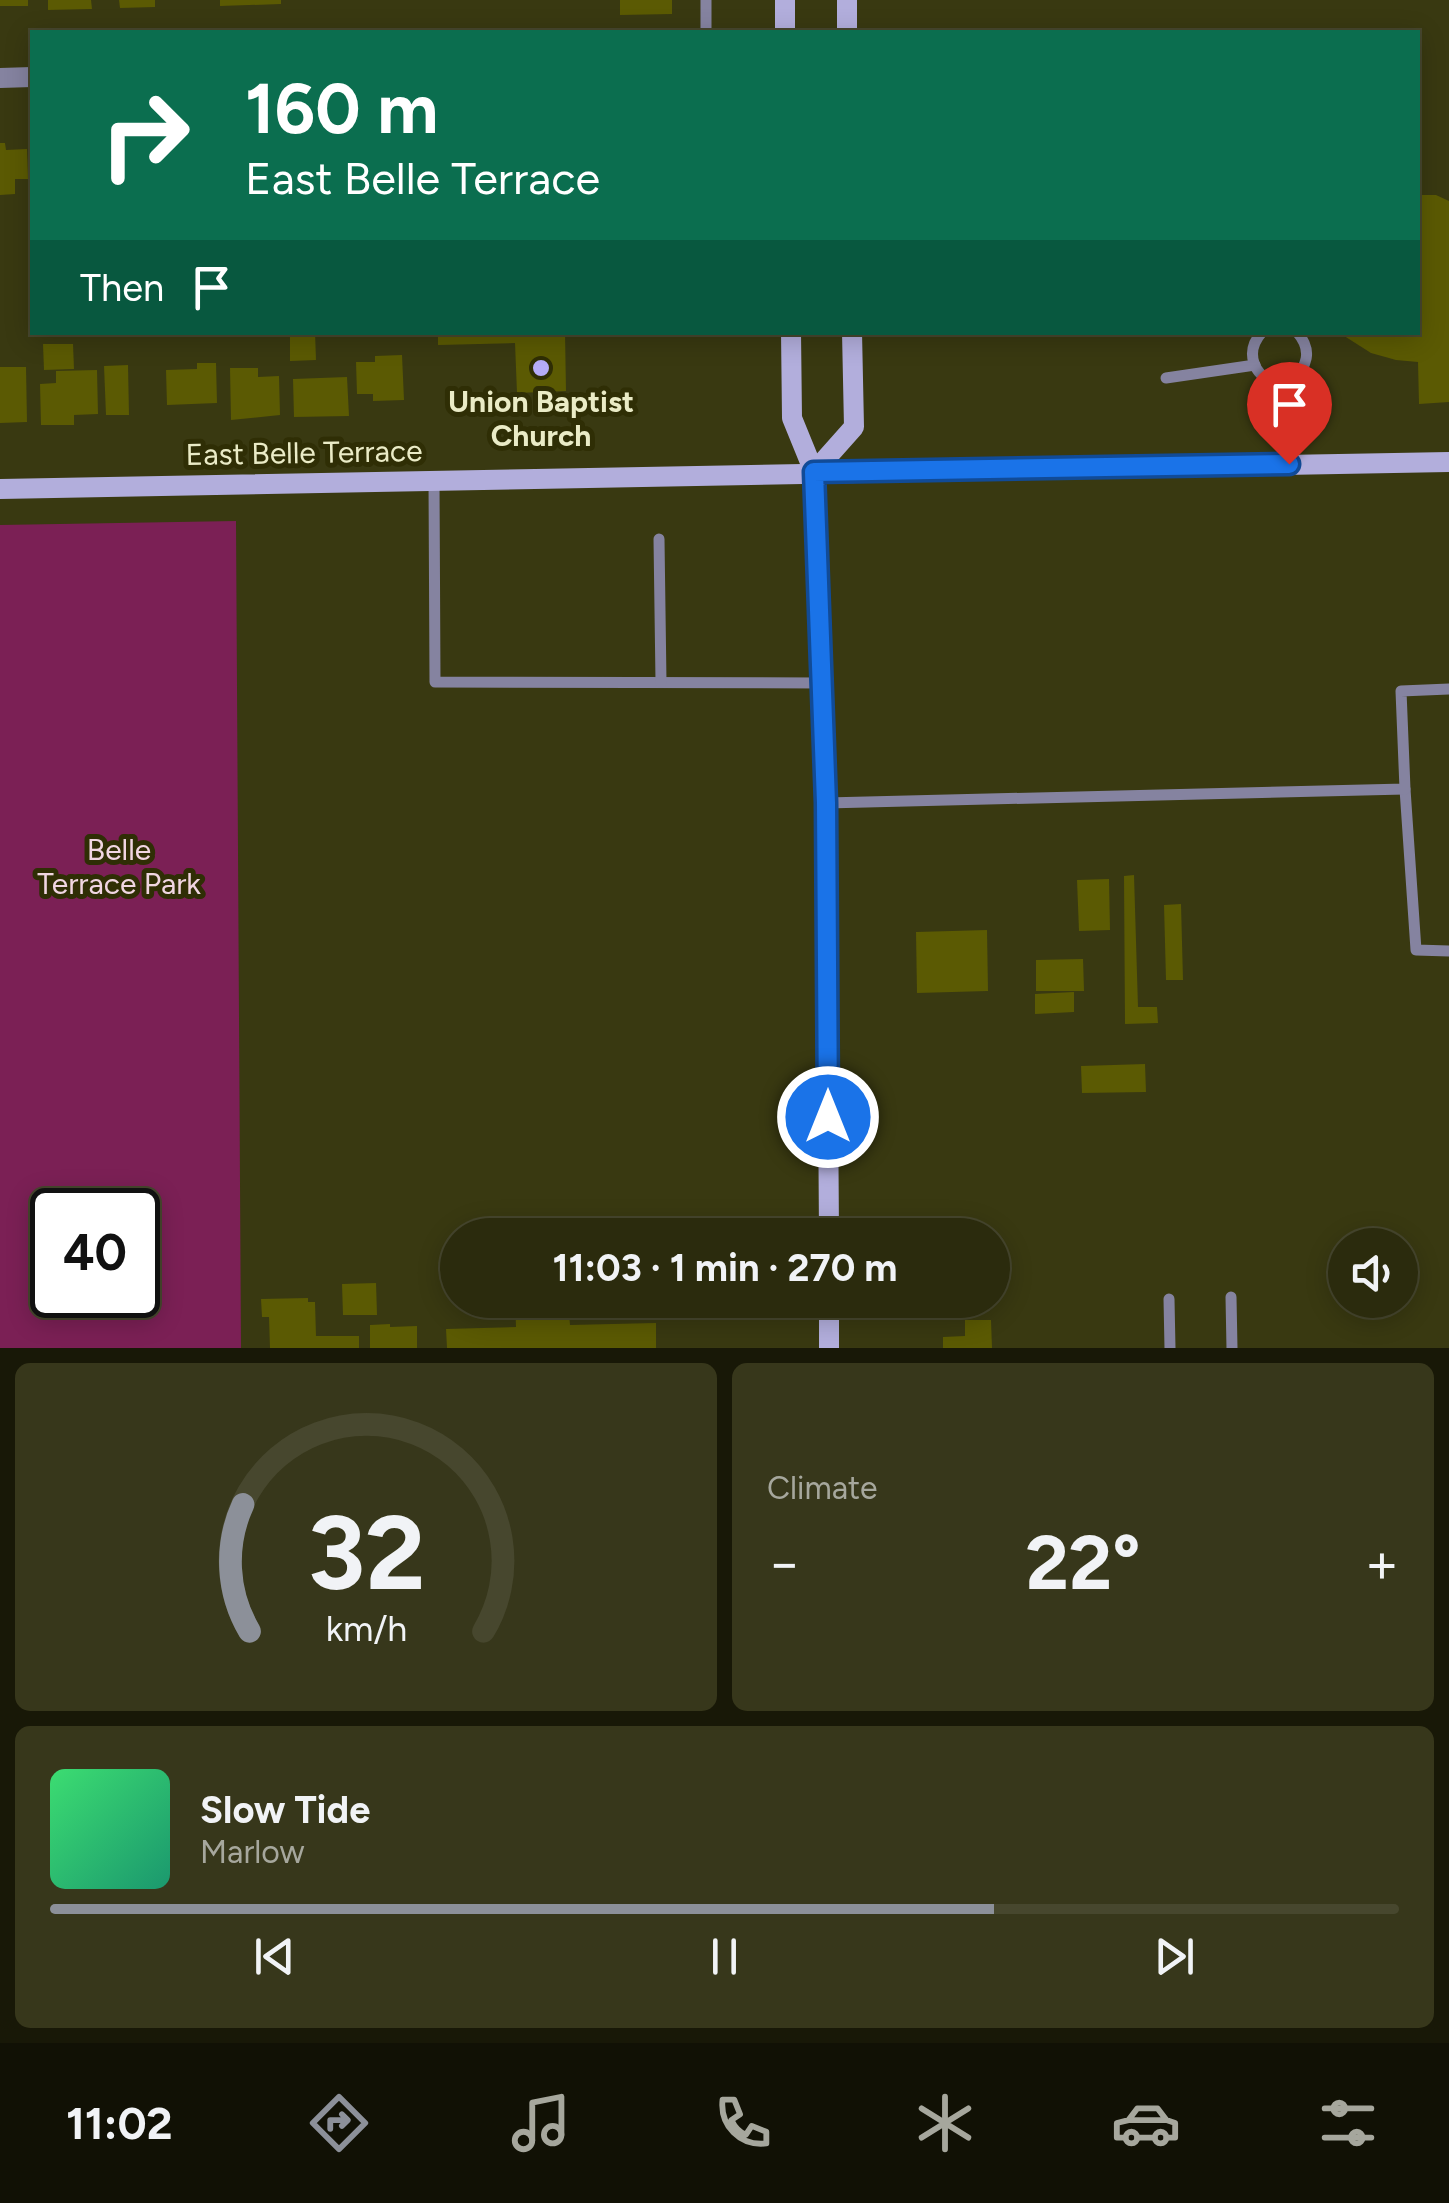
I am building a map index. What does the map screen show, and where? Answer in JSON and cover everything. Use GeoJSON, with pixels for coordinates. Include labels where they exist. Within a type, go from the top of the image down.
{"type":"FeatureCollection","features":[{"type":"Feature","properties":{"kind":"street"},"geometry":{"type":"LineString","coordinates":[[785,0],[785,30]]}},
{"type":"Feature","properties":{"kind":"street"},"geometry":{"type":"LineString","coordinates":[[847,0],[847,30]]}},
{"type":"Feature","properties":{"kind":"street"},"geometry":{"type":"LineString","coordinates":[[0,78],[30,77]]}},
{"type":"Feature","properties":{"kind":"street"},"geometry":{"type":"LineString","coordinates":[[790,335],[792,418],[814,472],[826,803],[828,1218]]}},
{"type":"Feature","properties":{"kind":"street"},"geometry":{"type":"LineString","coordinates":[[814,472],[854,427],[852,335]]}},
{"type":"Feature","properties":{"kind":"street","name":"East Belle Terrace"},"geometry":{"type":"LineString","coordinates":[[0,489],[1449,462]]}},
{"type":"Feature","properties":{"kind":"street"},"geometry":{"type":"LineString","coordinates":[[829,1318],[829,1348]]}},
{"type":"Feature","properties":{"kind":"lane"},"geometry":{"type":"LineString","coordinates":[[706,0],[706,30]]}},
{"type":"Feature","properties":{"kind":"lane"},"geometry":{"type":"LineString","coordinates":[[1260,335],[1253,347],[1254,365],[1275,381],[1284,381],[1300,372],[1307,356],[1300,335]]}},
{"type":"Feature","properties":{"kind":"lane"},"geometry":{"type":"LineString","coordinates":[[1166,378],[1254,365]]}},
{"type":"Feature","properties":{"kind":"lane"},"geometry":{"type":"LineString","coordinates":[[434,480],[435,682],[822,682]]}},
{"type":"Feature","properties":{"kind":"lane"},"geometry":{"type":"LineString","coordinates":[[659,539],[661,682]]}},
{"type":"Feature","properties":{"kind":"lane"},"geometry":{"type":"LineString","coordinates":[[1449,689],[1401,691],[1416,950],[1449,951]]}},
{"type":"Feature","properties":{"kind":"lane"},"geometry":{"type":"LineString","coordinates":[[826,803],[1404,790]]}},
{"type":"Feature","properties":{"kind":"lane"},"geometry":{"type":"LineString","coordinates":[[1231,1297],[1232,1348]]}},
{"type":"Feature","properties":{"kind":"lane"},"geometry":{"type":"LineString","coordinates":[[1168,1299],[1170,1348]]}},
{"type":"Feature","properties":{"kind":"green space","name":"Belle Terrace Park"},"geometry":{"type":"Polygon","coordinates":[[[236,521],[241,1348],[0,1348],[0,525],[236,521]]]}},
{"type":"Feature","properties":{"kind":"building"},"geometry":{"type":"Polygon","coordinates":[[[0,0],[28,0],[28,6],[0,6],[0,0]]]}},
{"type":"Feature","properties":{"kind":"building"},"geometry":{"type":"Polygon","coordinates":[[[48,0],[91,0],[92,9],[48,10],[48,0]]]}},
{"type":"Feature","properties":{"kind":"building"},"geometry":{"type":"Polygon","coordinates":[[[119,0],[155,0],[155,7],[120,8],[119,0]]]}},
{"type":"Feature","properties":{"kind":"building"},"geometry":{"type":"Polygon","coordinates":[[[220,0],[281,0],[281,4],[220,6],[220,0]]]}},
{"type":"Feature","properties":{"kind":"building"},"geometry":{"type":"Polygon","coordinates":[[[620,0],[672,0],[672,14],[620,15],[620,0]]]}},
{"type":"Feature","properties":{"kind":"building"},"geometry":{"type":"Polygon","coordinates":[[[0,143],[5,143],[6,150],[27,149],[28,179],[15,179],[15,194],[0,195],[0,143]]]}},
{"type":"Feature","properties":{"kind":"building"},"geometry":{"type":"Polygon","coordinates":[[[1420,195],[1436,195],[1449,201],[1449,402],[1419,404],[1418,362],[1371,353],[1343,335],[1420,335],[1420,195]]]}},
{"type":"Feature","properties":{"kind":"building"},"geometry":{"type":"Polygon","coordinates":[[[290,335],[315,335],[316,360],[290,361],[290,335]]]}},
{"type":"Feature","properties":{"kind":"building","name":"Union Baptist Church"},"geometry":{"type":"Polygon","coordinates":[[[438,335],[565,335],[566,391],[517,393],[515,343],[438,345],[438,335]]]}},
{"type":"Feature","properties":{"kind":"building"},"geometry":{"type":"Polygon","coordinates":[[[43,344],[73,344],[74,369],[44,370],[43,344]]]}},
{"type":"Feature","properties":{"kind":"building"},"geometry":{"type":"Polygon","coordinates":[[[402,355],[404,400],[373,401],[373,394],[357,394],[356,362],[375,362],[375,356],[402,355]]]}},
{"type":"Feature","properties":{"kind":"building"},"geometry":{"type":"Polygon","coordinates":[[[197,363],[216,363],[217,403],[167,405],[166,370],[197,369],[197,363]]]}},
{"type":"Feature","properties":{"kind":"building"},"geometry":{"type":"Polygon","coordinates":[[[128,365],[129,415],[106,415],[104,366],[128,365]]]}},
{"type":"Feature","properties":{"kind":"building"},"geometry":{"type":"Polygon","coordinates":[[[0,367],[26,367],[27,422],[0,423],[0,367]]]}},
{"type":"Feature","properties":{"kind":"building"},"geometry":{"type":"Polygon","coordinates":[[[230,368],[258,368],[258,377],[279,376],[280,415],[231,420],[230,368]]]}},
{"type":"Feature","properties":{"kind":"building"},"geometry":{"type":"Polygon","coordinates":[[[97,370],[98,414],[74,415],[74,425],[41,425],[40,384],[56,383],[56,371],[97,370]]]}},
{"type":"Feature","properties":{"kind":"building"},"geometry":{"type":"Polygon","coordinates":[[[347,377],[349,416],[294,417],[293,379],[347,377]]]}},
{"type":"Feature","properties":{"kind":"building"},"geometry":{"type":"Polygon","coordinates":[[[1134,875],[1138,1007],[1157,1007],[1158,1023],[1125,1024],[1124,876],[1134,875]]]}},
{"type":"Feature","properties":{"kind":"building"},"geometry":{"type":"Polygon","coordinates":[[[1109,879],[1110,930],[1079,931],[1077,880],[1109,879]]]}},
{"type":"Feature","properties":{"kind":"building"},"geometry":{"type":"Polygon","coordinates":[[[1181,904],[1183,980],[1166,980],[1164,905],[1181,904]]]}},
{"type":"Feature","properties":{"kind":"building"},"geometry":{"type":"Polygon","coordinates":[[[987,930],[988,991],[917,993],[916,932],[987,930]]]}},
{"type":"Feature","properties":{"kind":"building"},"geometry":{"type":"Polygon","coordinates":[[[1083,959],[1084,991],[1036,991],[1036,960],[1083,959]]]}},
{"type":"Feature","properties":{"kind":"building"},"geometry":{"type":"Polygon","coordinates":[[[1074,992],[1074,1012],[1035,1014],[1035,994],[1074,992]]]}},
{"type":"Feature","properties":{"kind":"building"},"geometry":{"type":"Polygon","coordinates":[[[1145,1064],[1146,1092],[1082,1093],[1081,1066],[1145,1064]]]}},
{"type":"Feature","properties":{"kind":"building"},"geometry":{"type":"Polygon","coordinates":[[[376,1283],[377,1315],[343,1315],[342,1284],[376,1283]]]}},
{"type":"Feature","properties":{"kind":"building"},"geometry":{"type":"Polygon","coordinates":[[[308,1298],[308,1302],[315,1302],[316,1336],[359,1336],[359,1348],[270,1348],[269,1317],[262,1317],[261,1299],[308,1298]]]}},
{"type":"Feature","properties":{"kind":"building"},"geometry":{"type":"Polygon","coordinates":[[[516,1318],[569,1318],[570,1325],[656,1323],[656,1348],[447,1348],[446,1329],[516,1327],[516,1318]]]}},
{"type":"Feature","properties":{"kind":"building"},"geometry":{"type":"Polygon","coordinates":[[[965,1320],[991,1320],[992,1348],[943,1348],[943,1337],[965,1336],[965,1320]]]}},
{"type":"Feature","properties":{"kind":"building"},"geometry":{"type":"Polygon","coordinates":[[[370,1325],[417,1326],[417,1348],[370,1348],[370,1325]]]}},
{"type":"Feature","properties":{"kind":"place","name":"Union Baptist Church"},"geometry":{"type":"Point","coordinates":[541,368]}},
{"type":"Feature","properties":{"kind":"route"},"geometry":{"type":"LineString","coordinates":[[828,1117],[826,803],[814,472],[1289,464]]}}]}
